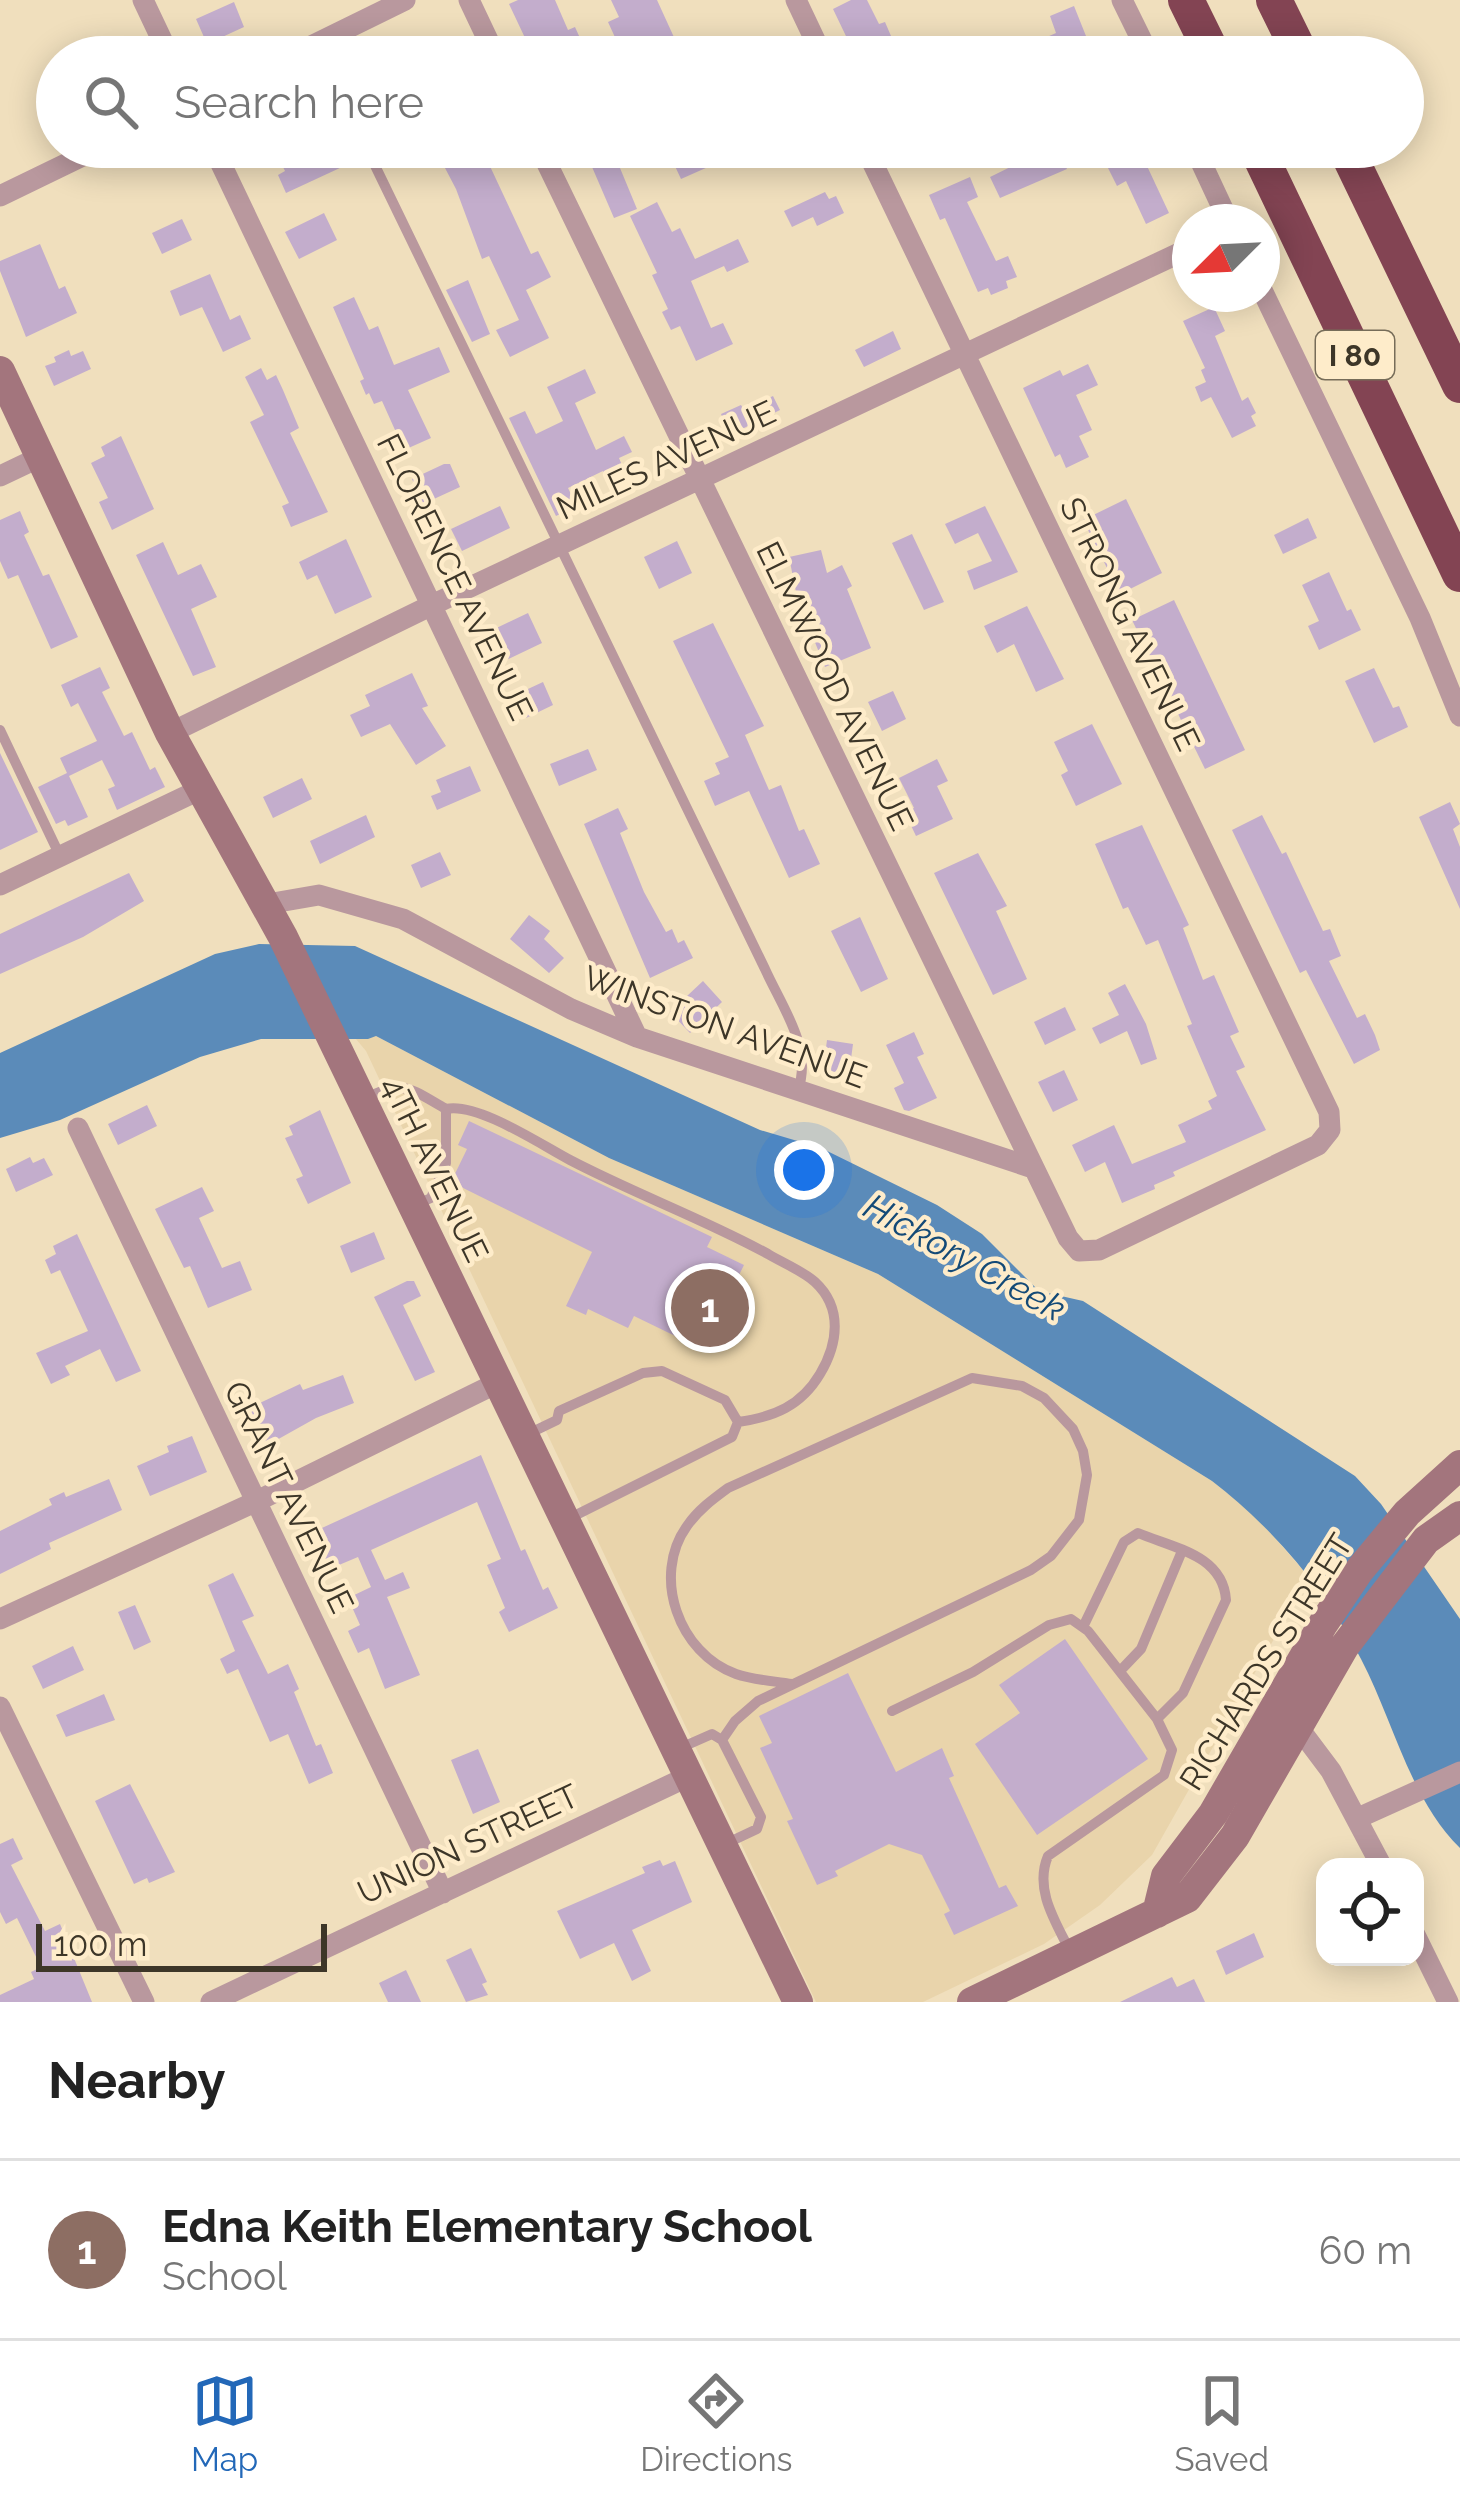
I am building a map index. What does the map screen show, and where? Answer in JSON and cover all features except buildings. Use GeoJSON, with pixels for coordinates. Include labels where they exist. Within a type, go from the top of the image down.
{"type":"FeatureCollection","features":[{"type":"Feature","properties":{"kind":"highway"},"geometry":{"type":"LineString","coordinates":[[1186,0],[1204,36]]}},
{"type":"Feature","properties":{"kind":"highway"},"geometry":{"type":"LineString","coordinates":[[1274,0],[1292,36]]}},
{"type":"Feature","properties":{"kind":"highway","name":"I 80"},"geometry":{"type":"LineString","coordinates":[[1266,168],[1458,573]]}},
{"type":"Feature","properties":{"kind":"highway","name":"I 80"},"geometry":{"type":"LineString","coordinates":[[1355,168],[1460,386]]}},
{"type":"Feature","properties":{"kind":"street"},"geometry":{"type":"LineString","coordinates":[[143,0],[160,36]]}},
{"type":"Feature","properties":{"kind":"street"},"geometry":{"type":"LineString","coordinates":[[345,36],[406,0]]}},
{"type":"Feature","properties":{"kind":"street"},"geometry":{"type":"LineString","coordinates":[[469,0],[486,36]]}},
{"type":"Feature","properties":{"kind":"street"},"geometry":{"type":"LineString","coordinates":[[796,0],[813,36]]}},
{"type":"Feature","properties":{"kind":"street"},"geometry":{"type":"LineString","coordinates":[[1122,0],[1140,36]]}},
{"type":"Feature","properties":{"kind":"street"},"geometry":{"type":"LineString","coordinates":[[0,196],[58,168]]}},
{"type":"Feature","properties":{"kind":"street","name":"FLORENCE AVENUE"},"geometry":{"type":"LineString","coordinates":[[223,168],[637,1037]]}},
{"type":"Feature","properties":{"kind":"street","name":"ELMWOOD AVENUE"},"geometry":{"type":"LineString","coordinates":[[549,168],[1033,1168],[1078,1251]]}},
{"type":"Feature","properties":{"kind":"street","name":"STRONG AVENUE"},"geometry":{"type":"LineString","coordinates":[[875,168],[1329,1112],[1330,1130],[1318,1145],[1099,1250],[1078,1251]]}},
{"type":"Feature","properties":{"kind":"street"},"geometry":{"type":"LineString","coordinates":[[1203,168],[1220,204]]}},
{"type":"Feature","properties":{"kind":"street","name":"MILES AVENUE"},"geometry":{"type":"LineString","coordinates":[[170,733],[1172,257]]}},
{"type":"Feature","properties":{"kind":"street"},"geometry":{"type":"LineString","coordinates":[[1273,312],[1420,618],[1460,716]]}},
{"type":"Feature","properties":{"kind":"street","name":"4TH AVENUE"},"geometry":{"type":"LineString","coordinates":[[0,371],[170,733],[267,904],[798,2002]]}},
{"type":"Feature","properties":{"kind":"street"},"geometry":{"type":"LineString","coordinates":[[0,476],[40,457]]}},
{"type":"Feature","properties":{"kind":"street"},"geometry":{"type":"LineString","coordinates":[[0,885],[200,790]]}},
{"type":"Feature","properties":{"kind":"street","name":"WINSTON AVENUE"},"geometry":{"type":"LineString","coordinates":[[267,904],[319,895],[403,920],[571,1009],[637,1037],[1033,1168]]}},
{"type":"Feature","properties":{"kind":"street","name":"GRANT AVENUE"},"geometry":{"type":"LineString","coordinates":[[78,1128],[443,1893]]}},
{"type":"Feature","properties":{"kind":"street"},"geometry":{"type":"LineString","coordinates":[[0,1619],[255,1502],[499,1382]]}},
{"type":"Feature","properties":{"kind":"street","name":"RICHARDS STREET"},"geometry":{"type":"LineString","coordinates":[[972,2002],[1187,1898],[1235,1836],[1288,1715],[1334,1635],[1358,1572],[1407,1513],[1460,1465]]}},
{"type":"Feature","properties":{"kind":"street","name":"RICHARDS STREET"},"geometry":{"type":"LineString","coordinates":[[1334,1635],[1426,1540],[1460,1516]]}},
{"type":"Feature","properties":{"kind":"street"},"geometry":{"type":"LineString","coordinates":[[0,1708],[144,2002]]}},
{"type":"Feature","properties":{"kind":"street"},"geometry":{"type":"LineString","coordinates":[[1288,1715],[1358,1818],[1378,1858]]}},
{"type":"Feature","properties":{"kind":"street","name":"UNION STREET"},"geometry":{"type":"LineString","coordinates":[[212,2002],[443,1893],[681,1763]]}},
{"type":"Feature","properties":{"kind":"street"},"geometry":{"type":"LineString","coordinates":[[1358,1818],[1460,1772]]}},
{"type":"Feature","properties":{"kind":"street"},"geometry":{"type":"LineString","coordinates":[[1424,1953],[1448,2002]]}},
{"type":"Feature","properties":{"kind":"lane"},"geometry":{"type":"LineString","coordinates":[[375,168],[802,1050],[805,1071],[798,1090]]}},
{"type":"Feature","properties":{"kind":"lane"},"geometry":{"type":"LineString","coordinates":[[0,730],[60,856]]}},
{"type":"Feature","properties":{"kind":"lane"},"geometry":{"type":"LineString","coordinates":[[361,1100],[392,1085],[414,1090],[446,1109],[470,1108],[598,1174],[710,1224],[815,1282],[837,1321],[834,1346],[824,1367],[811,1389],[783,1411],[738,1422]]}},
{"type":"Feature","properties":{"kind":"lane"},"geometry":{"type":"LineString","coordinates":[[413,1206],[431,1198],[439,1185],[446,1163],[446,1109]]}},
{"type":"Feature","properties":{"kind":"lane"},"geometry":{"type":"LineString","coordinates":[[525,1436],[557,1420],[559,1411],[644,1373],[662,1371],[725,1400],[738,1422]]}},
{"type":"Feature","properties":{"kind":"lane"},"geometry":{"type":"LineString","coordinates":[[722,1740],[744,1712],[792,1684],[1051,1556],[1079,1520],[1087,1475],[1083,1451],[1059,1412],[1022,1386],[972,1378],[728,1488],[701,1509],[684,1529],[672,1558],[674,1599],[688,1637],[710,1660],[736,1674],[792,1684]]}},
{"type":"Feature","properties":{"kind":"lane"},"geometry":{"type":"LineString","coordinates":[[565,1520],[732,1437],[738,1422]]}},
{"type":"Feature","properties":{"kind":"lane"},"geometry":{"type":"LineString","coordinates":[[1083,1627],[1124,1542],[1138,1533],[1214,1565],[1225,1584],[1226,1600],[1184,1693],[1157,1719]]}},
{"type":"Feature","properties":{"kind":"lane"},"geometry":{"type":"LineString","coordinates":[[1120,1671],[1141,1649],[1182,1551]]}},
{"type":"Feature","properties":{"kind":"lane"},"geometry":{"type":"LineString","coordinates":[[892,1711],[973,1672],[1049,1625],[1071,1619],[1083,1627],[1157,1719],[1172,1750],[1163,1775],[1048,1856],[1041,1871],[1047,1906],[1072,1954]]}},
{"type":"Feature","properties":{"kind":"lane"},"geometry":{"type":"LineString","coordinates":[[681,1763],[712,1734],[722,1740],[761,1817],[758,1829],[722,1846]]}},
{"type":"Feature","properties":{"kind":"shaded area"},"geometry":{"type":"Polygon","coordinates":[[[376,1036],[609,1158],[878,1274],[1212,1481],[1252,1512],[1309,1577],[1152,1855],[1100,1905],[1044,1944],[923,2002],[816,2002],[366,1051],[356,1039],[376,1036]]]}},
{"type":"Feature","properties":{"kind":"water","name":"Hickory Creek"},"geometry":{"type":"Polygon","coordinates":[[[259,944],[355,946],[760,1130],[821,1148],[937,1205],[982,1234],[1039,1291],[1083,1301],[1355,1476],[1381,1504],[1460,1619],[1460,1848],[1415,1783],[1347,1633],[1315,1585],[1256,1519],[1212,1481],[878,1274],[609,1158],[376,1036],[261,1039],[200,1057],[60,1120],[0,1138],[0,1053],[215,954],[259,944]]]}},
{"type":"Feature","properties":{"kind":"place","name":"Edna Keith Elementary School"},"geometry":{"type":"Point","coordinates":[710,1308]}}]}
